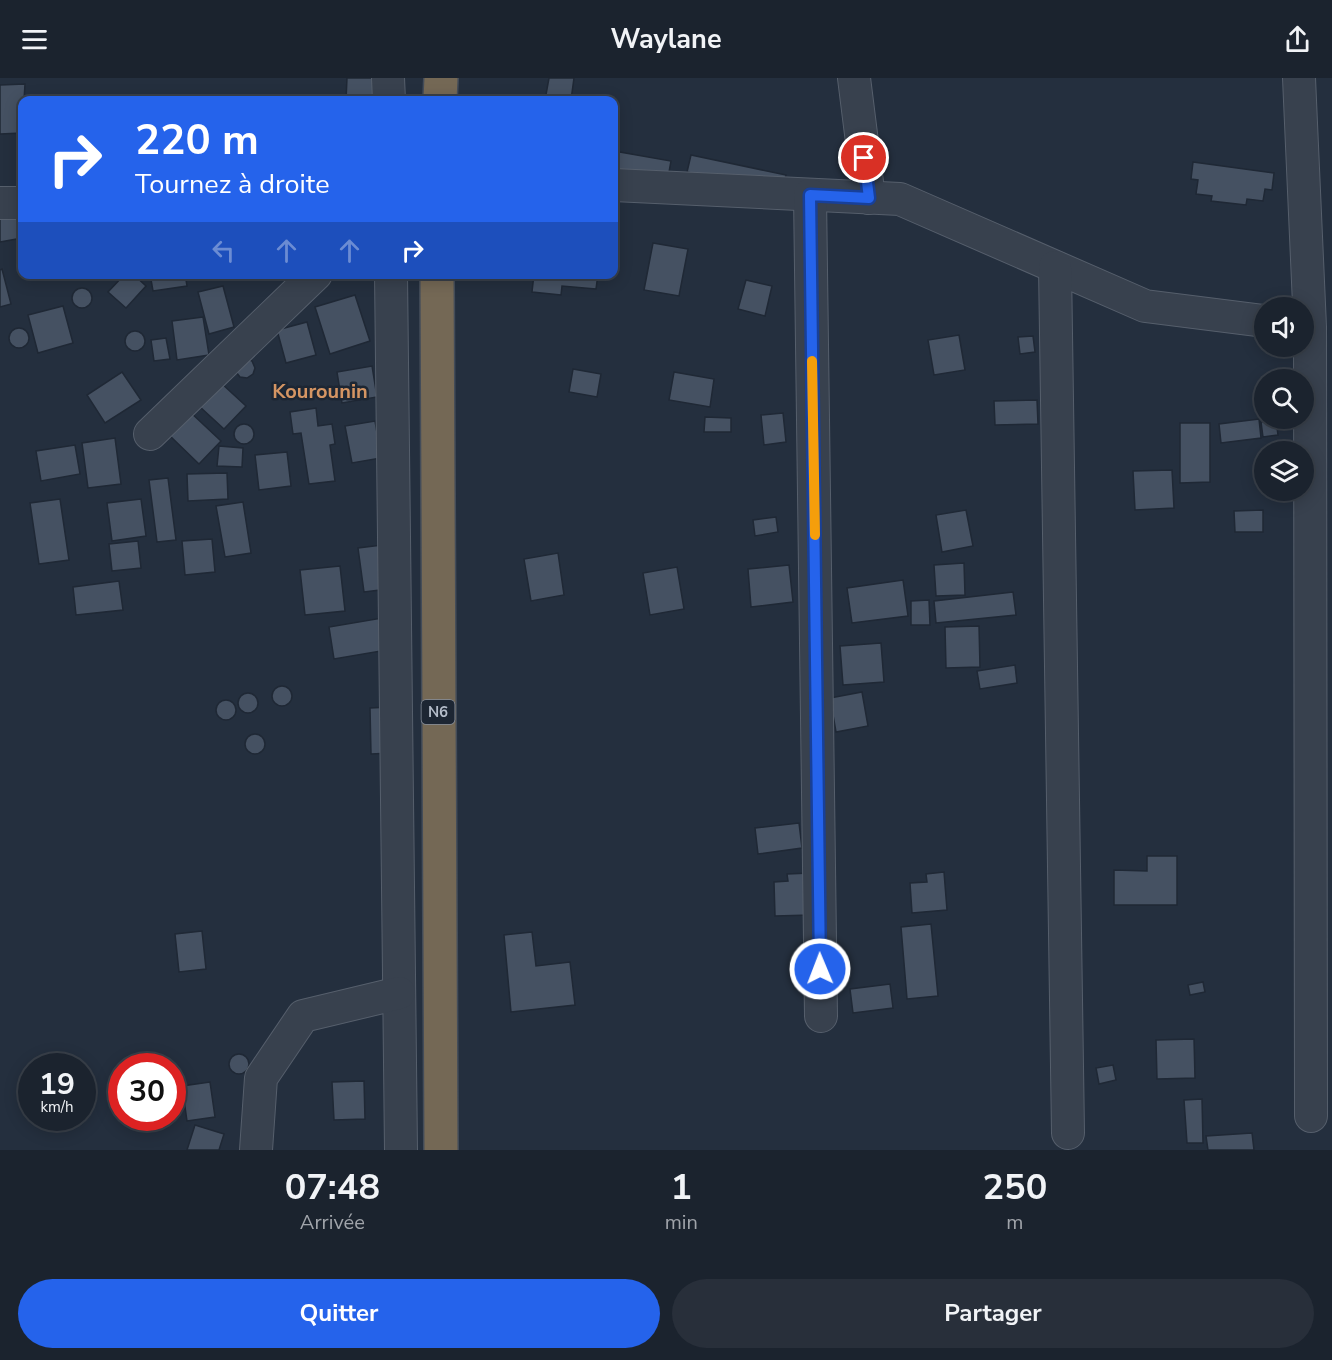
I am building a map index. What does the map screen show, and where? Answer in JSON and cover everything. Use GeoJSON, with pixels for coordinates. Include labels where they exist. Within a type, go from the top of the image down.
{"type":"FeatureCollection","features":[{"type":"Feature","properties":{"kind":"highway"},"geometry":{"type":"LineString","coordinates":[[440,96],[441,78]]}},
{"type":"Feature","properties":{"kind":"highway","name":"N6"},"geometry":{"type":"LineString","coordinates":[[437,279],[441,1150]]}},
{"type":"Feature","properties":{"kind":"street"},"geometry":{"type":"LineString","coordinates":[[388,78],[389,96]]}},
{"type":"Feature","properties":{"kind":"street"},"geometry":{"type":"LineString","coordinates":[[854,78],[869,198]]}},
{"type":"Feature","properties":{"kind":"street"},"geometry":{"type":"LineString","coordinates":[[1299,78],[1315,326],[1311,1116]]}},
{"type":"Feature","properties":{"kind":"street"},"geometry":{"type":"LineString","coordinates":[[618,184],[900,199],[1145,306],[1254,320]]}},
{"type":"Feature","properties":{"kind":"street"},"geometry":{"type":"LineString","coordinates":[[810,195],[821,1016]]}},
{"type":"Feature","properties":{"kind":"street"},"geometry":{"type":"LineString","coordinates":[[0,203],[18,203]]}},
{"type":"Feature","properties":{"kind":"street"},"geometry":{"type":"LineString","coordinates":[[1055,267],[1068,1133]]}},
{"type":"Feature","properties":{"kind":"street"},"geometry":{"type":"LineString","coordinates":[[150,434],[311,279]]}},
{"type":"Feature","properties":{"kind":"street"},"geometry":{"type":"LineString","coordinates":[[391,279],[400,1150]]}},
{"type":"Feature","properties":{"kind":"street"},"geometry":{"type":"LineString","coordinates":[[256,1150],[261,1078],[303,1016],[399,993]]}},
{"type":"Feature","properties":{"kind":"building"},"geometry":{"type":"Polygon","coordinates":[[[347,78],[385,78],[385,96],[346,96],[347,78]]]}},
{"type":"Feature","properties":{"kind":"building"},"geometry":{"type":"Polygon","coordinates":[[[549,78],[574,78],[572,96],[546,96],[549,78]]]}},
{"type":"Feature","properties":{"kind":"building"},"geometry":{"type":"Polygon","coordinates":[[[25,84],[24,96],[18,96],[18,133],[0,134],[0,85],[25,84]]]}},
{"type":"Feature","properties":{"kind":"building"},"geometry":{"type":"Polygon","coordinates":[[[618,152],[671,161],[668,178],[618,170],[618,152]]]}},
{"type":"Feature","properties":{"kind":"building"},"geometry":{"type":"Polygon","coordinates":[[[691,155],[786,175],[782,192],[687,172],[691,155]]]}},
{"type":"Feature","properties":{"kind":"building"},"geometry":{"type":"Polygon","coordinates":[[[1193,162],[1274,173],[1272,190],[1265,189],[1263,201],[1247,199],[1246,205],[1211,201],[1212,196],[1196,194],[1198,180],[1191,179],[1193,162]]]}},
{"type":"Feature","properties":{"kind":"building"},"geometry":{"type":"Polygon","coordinates":[[[18,214],[18,239],[0,242],[0,217],[18,214]]]}},
{"type":"Feature","properties":{"kind":"building"},"geometry":{"type":"Polygon","coordinates":[[[653,243],[688,249],[679,296],[644,290],[653,243]]]}},
{"type":"Feature","properties":{"kind":"building"},"geometry":{"type":"Polygon","coordinates":[[[2,269],[11,304],[0,307],[0,270],[2,269]]]}},
{"type":"Feature","properties":{"kind":"building"},"geometry":{"type":"Polygon","coordinates":[[[120,279],[138,279],[146,286],[126,308],[108,292],[120,279]]]}},
{"type":"Feature","properties":{"kind":"building"},"geometry":{"type":"Polygon","coordinates":[[[151,279],[186,279],[187,286],[153,291],[151,279]]]}},
{"type":"Feature","properties":{"kind":"building"},"geometry":{"type":"Polygon","coordinates":[[[533,279],[597,279],[596,289],[562,286],[561,295],[532,292],[533,279]]]}},
{"type":"Feature","properties":{"kind":"building"},"geometry":{"type":"Polygon","coordinates":[[[746,280],[772,286],[765,316],[738,309],[746,280]]]}},
{"type":"Feature","properties":{"kind":"building"},"geometry":{"type":"Polygon","coordinates":[[[223,286],[234,327],[209,334],[198,292],[223,286]]]}},
{"type":"Feature","properties":{"kind":"building"},"geometry":{"type":"Polygon","coordinates":[[[82,288],[89,291],[92,298],[89,305],[82,308],[75,305],[72,298],[75,291],[82,288]]]}},
{"type":"Feature","properties":{"kind":"building"},"geometry":{"type":"Polygon","coordinates":[[[355,295],[370,341],[330,354],[315,307],[355,295]]]}},
{"type":"Feature","properties":{"kind":"building"},"geometry":{"type":"Polygon","coordinates":[[[63,306],[73,343],[38,353],[28,315],[63,306]]]}},
{"type":"Feature","properties":{"kind":"building"},"geometry":{"type":"Polygon","coordinates":[[[203,317],[209,355],[177,360],[172,321],[203,317]]]}},
{"type":"Feature","properties":{"kind":"building"},"geometry":{"type":"Polygon","coordinates":[[[307,322],[316,355],[286,363],[277,330],[307,322]]]}},
{"type":"Feature","properties":{"kind":"building"},"geometry":{"type":"Polygon","coordinates":[[[19,328],[26,331],[29,338],[26,345],[19,348],[12,345],[9,338],[12,331],[19,328]]]}},
{"type":"Feature","properties":{"kind":"building"},"geometry":{"type":"Polygon","coordinates":[[[135,331],[142,334],[145,341],[142,348],[135,351],[128,348],[125,341],[128,334],[135,331]]]}},
{"type":"Feature","properties":{"kind":"building"},"geometry":{"type":"Polygon","coordinates":[[[959,335],[965,370],[934,375],[928,340],[959,335]]]}},
{"type":"Feature","properties":{"kind":"building"},"geometry":{"type":"Polygon","coordinates":[[[1033,336],[1035,352],[1020,354],[1018,337],[1033,336]]]}},
{"type":"Feature","properties":{"kind":"building"},"geometry":{"type":"Polygon","coordinates":[[[166,338],[170,359],[154,361],[151,340],[166,338]]]}},
{"type":"Feature","properties":{"kind":"building"},"geometry":{"type":"Polygon","coordinates":[[[246,358],[252,361],[255,368],[253,374],[247,378],[240,377],[236,372],[246,358]]]}},
{"type":"Feature","properties":{"kind":"building"},"geometry":{"type":"Polygon","coordinates":[[[372,366],[377,397],[342,403],[337,372],[372,366]]]}},
{"type":"Feature","properties":{"kind":"building"},"geometry":{"type":"Polygon","coordinates":[[[573,369],[601,374],[597,397],[569,392],[573,369]]]}},
{"type":"Feature","properties":{"kind":"building"},"geometry":{"type":"Polygon","coordinates":[[[122,372],[141,400],[105,423],[87,395],[122,372]]]}},
{"type":"Feature","properties":{"kind":"building"},"geometry":{"type":"Polygon","coordinates":[[[674,372],[714,379],[710,407],[669,400],[674,372]]]}},
{"type":"Feature","properties":{"kind":"building"},"geometry":{"type":"Polygon","coordinates":[[[221,383],[246,406],[224,429],[199,406],[221,383]]]}},
{"type":"Feature","properties":{"kind":"building"},"geometry":{"type":"Polygon","coordinates":[[[1037,400],[1038,424],[995,425],[994,401],[1037,400]]]}},
{"type":"Feature","properties":{"kind":"building"},"geometry":{"type":"Polygon","coordinates":[[[316,408],[318,426],[332,424],[335,444],[330,445],[335,481],[309,484],[301,433],[293,434],[290,412],[316,408]]]}},
{"type":"Feature","properties":{"kind":"building"},"geometry":{"type":"Polygon","coordinates":[[[189,411],[221,441],[199,464],[168,434],[189,411]]]}},
{"type":"Feature","properties":{"kind":"building"},"geometry":{"type":"Polygon","coordinates":[[[783,413],[786,442],[764,445],[761,415],[783,413]]]}},
{"type":"Feature","properties":{"kind":"building"},"geometry":{"type":"Polygon","coordinates":[[[705,417],[731,418],[731,432],[704,432],[705,417]]]}},
{"type":"Feature","properties":{"kind":"building"},"geometry":{"type":"Polygon","coordinates":[[[1254,420],[1254,429],[1260,429],[1261,438],[1221,443],[1219,424],[1254,420]]]}},
{"type":"Feature","properties":{"kind":"building"},"geometry":{"type":"Polygon","coordinates":[[[375,421],[381,458],[352,463],[345,426],[375,421]]]}},
{"type":"Feature","properties":{"kind":"building"},"geometry":{"type":"Polygon","coordinates":[[[1180,423],[1210,423],[1210,482],[1180,483],[1180,423]]]}},
{"type":"Feature","properties":{"kind":"building"},"geometry":{"type":"Polygon","coordinates":[[[244,424],[251,427],[254,434],[251,441],[244,444],[237,441],[234,434],[237,427],[244,424]]]}},
{"type":"Feature","properties":{"kind":"building"},"geometry":{"type":"Polygon","coordinates":[[[1262,429],[1277,429],[1278,435],[1263,437],[1262,429]]]}},
{"type":"Feature","properties":{"kind":"building"},"geometry":{"type":"Polygon","coordinates":[[[115,438],[121,484],[88,488],[82,443],[115,438]]]}},
{"type":"Feature","properties":{"kind":"building"},"geometry":{"type":"Polygon","coordinates":[[[75,445],[80,474],[41,481],[36,451],[75,445]]]}},
{"type":"Feature","properties":{"kind":"building"},"geometry":{"type":"Polygon","coordinates":[[[219,446],[243,448],[242,467],[217,466],[219,446]]]}},
{"type":"Feature","properties":{"kind":"building"},"geometry":{"type":"Polygon","coordinates":[[[287,452],[291,486],[259,490],[255,455],[287,452]]]}},
{"type":"Feature","properties":{"kind":"building"},"geometry":{"type":"Polygon","coordinates":[[[1172,470],[1174,508],[1135,510],[1133,471],[1172,470]]]}},
{"type":"Feature","properties":{"kind":"building"},"geometry":{"type":"Polygon","coordinates":[[[227,473],[228,499],[188,501],[187,474],[227,473]]]}},
{"type":"Feature","properties":{"kind":"building"},"geometry":{"type":"Polygon","coordinates":[[[168,478],[176,540],[157,542],[149,480],[168,478]]]}},
{"type":"Feature","properties":{"kind":"building"},"geometry":{"type":"Polygon","coordinates":[[[60,499],[69,560],[39,564],[30,503],[60,499]]]}},
{"type":"Feature","properties":{"kind":"building"},"geometry":{"type":"Polygon","coordinates":[[[141,499],[146,536],[112,541],[107,503],[141,499]]]}},
{"type":"Feature","properties":{"kind":"building"},"geometry":{"type":"Polygon","coordinates":[[[243,502],[251,553],[225,557],[216,506],[243,502]]]}},
{"type":"Feature","properties":{"kind":"building"},"geometry":{"type":"Polygon","coordinates":[[[966,510],[973,546],[942,552],[936,515],[966,510]]]}},
{"type":"Feature","properties":{"kind":"building"},"geometry":{"type":"Polygon","coordinates":[[[1263,510],[1263,532],[1235,532],[1234,511],[1263,510]]]}},
{"type":"Feature","properties":{"kind":"building"},"geometry":{"type":"Polygon","coordinates":[[[776,517],[778,532],[755,536],[753,520],[776,517]]]}},
{"type":"Feature","properties":{"kind":"building"},"geometry":{"type":"Polygon","coordinates":[[[212,539],[215,572],[185,575],[182,541],[212,539]]]}},
{"type":"Feature","properties":{"kind":"building"},"geometry":{"type":"Polygon","coordinates":[[[138,541],[141,568],[112,571],[109,544],[138,541]]]}},
{"type":"Feature","properties":{"kind":"building"},"geometry":{"type":"Polygon","coordinates":[[[382,545],[388,589],[364,592],[358,548],[382,545]]]}},
{"type":"Feature","properties":{"kind":"building"},"geometry":{"type":"Polygon","coordinates":[[[558,553],[564,595],[531,601],[524,559],[558,553]]]}},
{"type":"Feature","properties":{"kind":"building"},"geometry":{"type":"Polygon","coordinates":[[[964,563],[965,595],[936,596],[934,565],[964,563]]]}},
{"type":"Feature","properties":{"kind":"building"},"geometry":{"type":"Polygon","coordinates":[[[789,565],[793,602],[751,607],[748,569],[789,565]]]}},
{"type":"Feature","properties":{"kind":"building"},"geometry":{"type":"Polygon","coordinates":[[[340,566],[345,611],[305,615],[300,570],[340,566]]]}},
{"type":"Feature","properties":{"kind":"building"},"geometry":{"type":"Polygon","coordinates":[[[677,567],[684,609],[650,615],[643,573],[677,567]]]}},
{"type":"Feature","properties":{"kind":"building"},"geometry":{"type":"Polygon","coordinates":[[[903,580],[908,616],[852,623],[847,588],[903,580]]]}},
{"type":"Feature","properties":{"kind":"building"},"geometry":{"type":"Polygon","coordinates":[[[119,581],[123,610],[76,615],[73,587],[119,581]]]}},
{"type":"Feature","properties":{"kind":"building"},"geometry":{"type":"Polygon","coordinates":[[[1013,592],[1016,615],[936,623],[934,601],[1013,592]]]}},
{"type":"Feature","properties":{"kind":"building"},"geometry":{"type":"Polygon","coordinates":[[[929,600],[930,625],[911,625],[911,601],[929,600]]]}},
{"type":"Feature","properties":{"kind":"building"},"geometry":{"type":"Polygon","coordinates":[[[382,618],[387,650],[334,659],[329,627],[382,618]]]}},
{"type":"Feature","properties":{"kind":"building"},"geometry":{"type":"Polygon","coordinates":[[[979,626],[980,667],[946,668],[945,627],[979,626]]]}},
{"type":"Feature","properties":{"kind":"building"},"geometry":{"type":"Polygon","coordinates":[[[881,643],[884,682],[843,685],[840,646],[881,643]]]}},
{"type":"Feature","properties":{"kind":"building"},"geometry":{"type":"Polygon","coordinates":[[[1015,665],[1017,683],[980,689],[977,671],[1015,665]]]}},
{"type":"Feature","properties":{"kind":"building"},"geometry":{"type":"Polygon","coordinates":[[[282,686],[289,689],[292,696],[289,703],[282,706],[275,703],[272,696],[275,689],[282,686]]]}},
{"type":"Feature","properties":{"kind":"building"},"geometry":{"type":"Polygon","coordinates":[[[862,692],[868,726],[836,732],[830,698],[862,692]]]}},
{"type":"Feature","properties":{"kind":"building"},"geometry":{"type":"Polygon","coordinates":[[[248,693],[255,696],[258,703],[255,710],[248,713],[241,710],[238,703],[241,696],[248,693]]]}},
{"type":"Feature","properties":{"kind":"building"},"geometry":{"type":"Polygon","coordinates":[[[226,700],[233,703],[236,710],[233,717],[226,720],[219,717],[216,710],[219,703],[226,700]]]}},
{"type":"Feature","properties":{"kind":"building"},"geometry":{"type":"Polygon","coordinates":[[[390,707],[391,753],[371,754],[370,708],[390,707]]]}},
{"type":"Feature","properties":{"kind":"building"},"geometry":{"type":"Polygon","coordinates":[[[255,734],[262,737],[265,744],[262,751],[255,754],[248,751],[245,744],[248,737],[255,734]]]}},
{"type":"Feature","properties":{"kind":"building"},"geometry":{"type":"Polygon","coordinates":[[[799,823],[802,848],[758,854],[755,828],[799,823]]]}},
{"type":"Feature","properties":{"kind":"building"},"geometry":{"type":"Polygon","coordinates":[[[1147,856],[1177,856],[1177,905],[1114,905],[1114,870],[1147,871],[1147,856]]]}},
{"type":"Feature","properties":{"kind":"building"},"geometry":{"type":"Polygon","coordinates":[[[944,872],[947,910],[912,913],[910,883],[927,882],[926,874],[944,872]]]}},
{"type":"Feature","properties":{"kind":"building"},"geometry":{"type":"Polygon","coordinates":[[[810,873],[811,915],[775,916],[774,882],[788,881],[787,874],[810,873]]]}},
{"type":"Feature","properties":{"kind":"building"},"geometry":{"type":"Polygon","coordinates":[[[931,924],[938,996],[907,999],[901,927],[931,924]]]}},
{"type":"Feature","properties":{"kind":"building"},"geometry":{"type":"Polygon","coordinates":[[[202,931],[206,969],[179,972],[175,934],[202,931]]]}},
{"type":"Feature","properties":{"kind":"building"},"geometry":{"type":"Polygon","coordinates":[[[532,932],[536,966],[570,962],[575,1005],[511,1012],[504,935],[532,932]]]}},
{"type":"Feature","properties":{"kind":"building"},"geometry":{"type":"Polygon","coordinates":[[[1203,982],[1205,992],[1190,995],[1188,985],[1203,982]]]}},
{"type":"Feature","properties":{"kind":"building"},"geometry":{"type":"Polygon","coordinates":[[[890,984],[893,1008],[853,1013],[850,989],[890,984]]]}},
{"type":"Feature","properties":{"kind":"building"},"geometry":{"type":"Polygon","coordinates":[[[1194,1039],[1195,1078],[1157,1079],[1156,1040],[1194,1039]]]}},
{"type":"Feature","properties":{"kind":"building"},"geometry":{"type":"Polygon","coordinates":[[[239,1054],[246,1057],[249,1064],[246,1071],[239,1074],[232,1071],[229,1064],[232,1057],[239,1054]]]}},
{"type":"Feature","properties":{"kind":"building"},"geometry":{"type":"Polygon","coordinates":[[[1113,1065],[1116,1080],[1099,1084],[1096,1068],[1113,1065]]]}},
{"type":"Feature","properties":{"kind":"building"},"geometry":{"type":"Polygon","coordinates":[[[364,1081],[365,1119],[334,1120],[332,1082],[364,1081]]]}},
{"type":"Feature","properties":{"kind":"building"},"geometry":{"type":"Polygon","coordinates":[[[210,1082],[215,1117],[187,1121],[186,1085],[210,1082]]]}},
{"type":"Feature","properties":{"kind":"building"},"geometry":{"type":"Polygon","coordinates":[[[1202,1099],[1203,1143],[1187,1143],[1184,1100],[1202,1099]]]}},
{"type":"Feature","properties":{"kind":"building"},"geometry":{"type":"Polygon","coordinates":[[[195,1125],[224,1134],[219,1150],[187,1150],[195,1125]]]}},
{"type":"Feature","properties":{"kind":"building"},"geometry":{"type":"Polygon","coordinates":[[[1252,1133],[1254,1150],[1208,1150],[1206,1136],[1252,1133]]]}},
{"type":"Feature","properties":{"kind":"slow traffic"},"geometry":{"type":"LineString","coordinates":[[812,361],[815,535]]}},
{"type":"Feature","properties":{"kind":"district","name":"Kourounin"},"geometry":{"type":"Point","coordinates":[320,391]}},
{"type":"Feature","properties":{"kind":"route"},"geometry":{"type":"LineString","coordinates":[[820,969],[810,195],[869,198],[864,158]]}}]}
